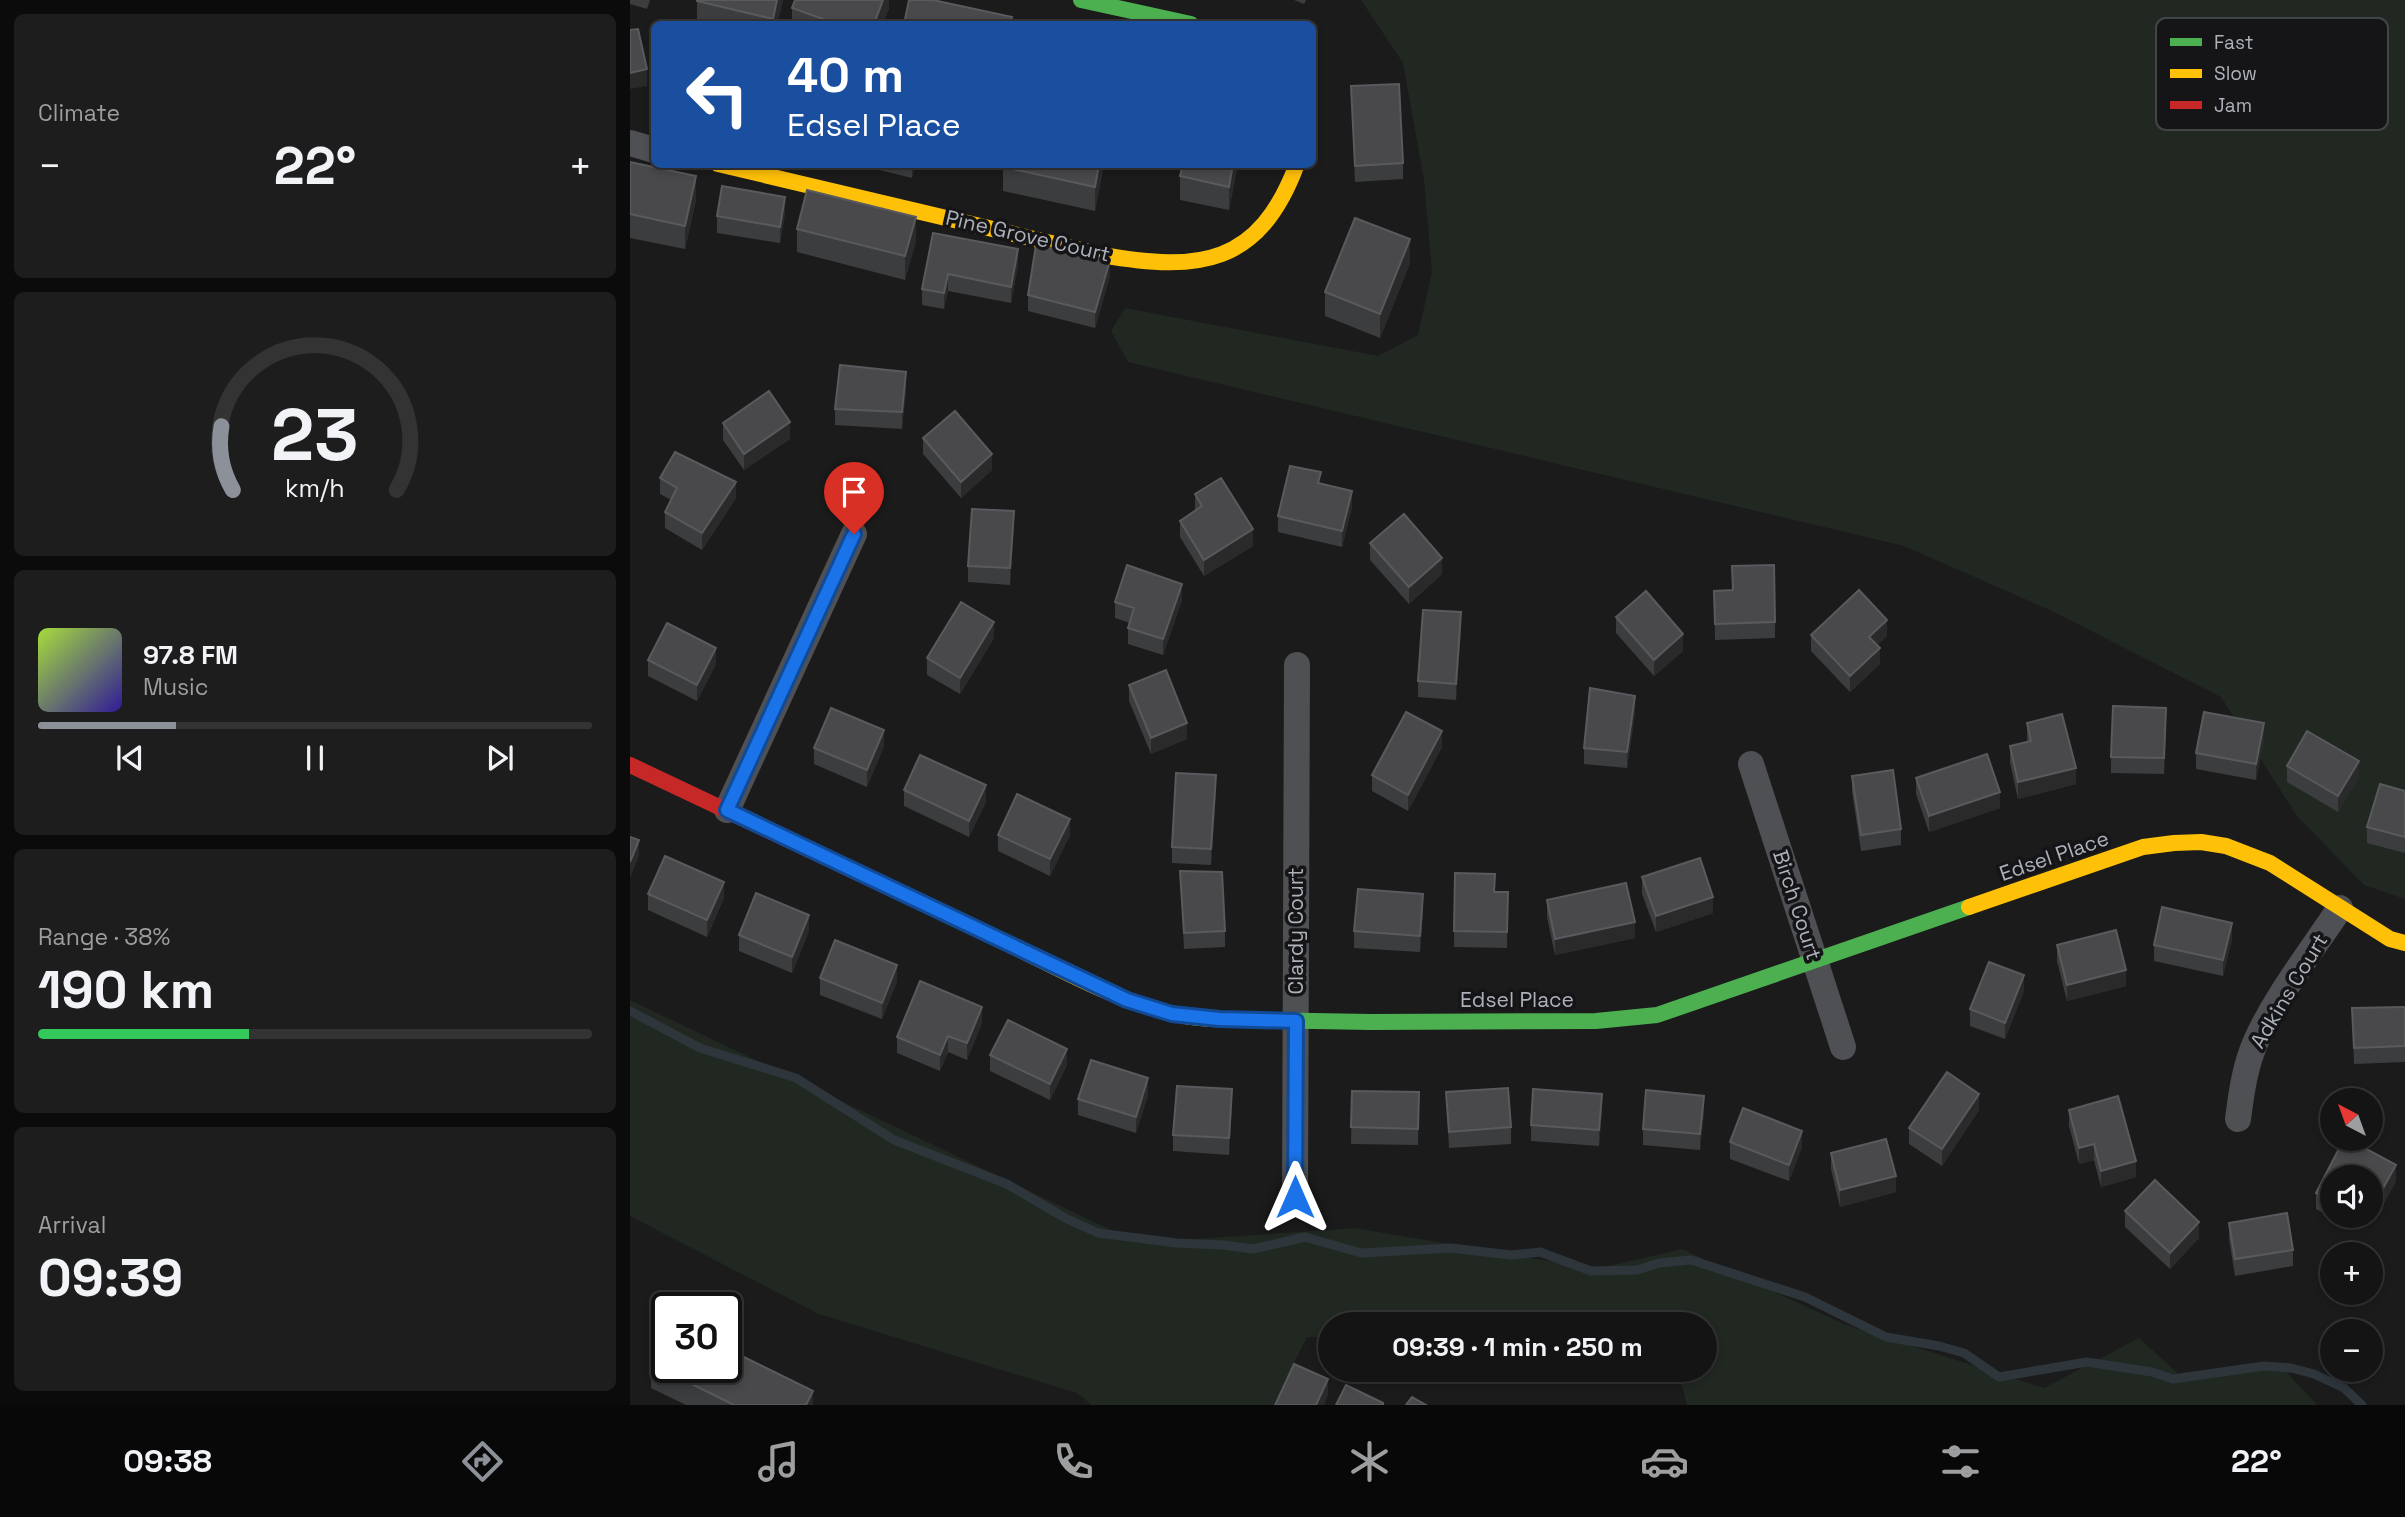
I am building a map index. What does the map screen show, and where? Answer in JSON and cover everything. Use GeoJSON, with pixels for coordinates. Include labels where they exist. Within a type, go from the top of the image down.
{"type":"FeatureCollection","features":[{"type":"Feature","properties":{"kind":"street"},"geometry":{"type":"LineString","coordinates":[[1081,0],[1177,21]]}},
{"type":"Feature","properties":{"kind":"street"},"geometry":{"type":"LineString","coordinates":[[630,143],[651,149]]}},
{"type":"Feature","properties":{"kind":"street","name":"Pine Grove Court"},"geometry":{"type":"LineString","coordinates":[[735,168],[1072,247],[1143,262],[1175,263],[1206,260],[1231,250],[1249,238],[1280,202],[1296,168]]}},
{"type":"Feature","properties":{"kind":"street"},"geometry":{"type":"LineString","coordinates":[[727,810],[854,534]]}},
{"type":"Feature","properties":{"kind":"street","name":"Clardy Court"},"geometry":{"type":"LineString","coordinates":[[1295,1197],[1297,665]]}},
{"type":"Feature","properties":{"kind":"street","name":"Birch Court"},"geometry":{"type":"LineString","coordinates":[[1751,764],[1843,1046]]}},
{"type":"Feature","properties":{"kind":"street","name":"Edsel Place"},"geometry":{"type":"LineString","coordinates":[[630,765],[1127,1000],[1172,1014],[1219,1019],[1595,1021],[1657,1015],[2143,847],[2182,842],[2222,845],[2261,856],[2390,939],[2405,943]]}},
{"type":"Feature","properties":{"kind":"street","name":"Adkins Court"},"geometry":{"type":"LineString","coordinates":[[2238,1119],[2243,1078],[2253,1048],[2278,1003],[2340,908]]}},
{"type":"Feature","properties":{"kind":"shaded area"},"geometry":{"type":"Polygon","coordinates":[[[1361,0],[2405,0],[2405,899],[2364,885],[2297,816],[2221,697],[2052,611],[1904,546],[1128,362],[1111,331],[1125,308],[1378,356],[1418,335],[1432,272],[1424,180],[1403,63],[1361,0]]]}},
{"type":"Feature","properties":{"kind":"shaded area"},"geometry":{"type":"Polygon","coordinates":[[[630,1000],[1138,1243],[1355,1228],[1596,1269],[1682,1249],[1846,1325],[2044,1388],[2139,1338],[2184,1379],[2280,1365],[2317,1405],[1687,1405],[1680,1382],[1717,1382],[1717,1312],[1318,1312],[1318,1337],[1307,1337],[1273,1405],[1092,1405],[1077,1393],[819,1314],[630,1216],[630,1000]]]}},
{"type":"Feature","properties":{"kind":"building"},"geometry":{"type":"Polygon","coordinates":[[[697,0],[777,0],[773,19],[697,0]]]}},
{"type":"Feature","properties":{"kind":"building"},"geometry":{"type":"Polygon","coordinates":[[[795,0],[883,0],[875,21],[829,21],[792,8],[795,0]]]}},
{"type":"Feature","properties":{"kind":"building"},"geometry":{"type":"Polygon","coordinates":[[[909,0],[933,0],[1012,17],[1011,21],[905,21],[909,0]]]}},
{"type":"Feature","properties":{"kind":"building"},"geometry":{"type":"Polygon","coordinates":[[[638,29],[647,69],[630,73],[630,30],[638,29]]]}},
{"type":"Feature","properties":{"kind":"building"},"geometry":{"type":"Polygon","coordinates":[[[1399,84],[1403,163],[1355,166],[1351,86],[1399,84]]]}},
{"type":"Feature","properties":{"kind":"building"},"geometry":{"type":"Polygon","coordinates":[[[630,162],[696,176],[685,226],[630,214],[630,162]]]}},
{"type":"Feature","properties":{"kind":"building"},"geometry":{"type":"Polygon","coordinates":[[[1008,168],[1098,168],[1095,187],[1008,168]]]}},
{"type":"Feature","properties":{"kind":"building"},"geometry":{"type":"Polygon","coordinates":[[[1182,168],[1232,168],[1229,187],[1180,176],[1182,168]]]}},
{"type":"Feature","properties":{"kind":"building"},"geometry":{"type":"Polygon","coordinates":[[[722,186],[785,197],[780,227],[717,216],[722,186]]]}},
{"type":"Feature","properties":{"kind":"building"},"geometry":{"type":"Polygon","coordinates":[[[807,190],[916,217],[905,256],[797,229],[807,190]]]}},
{"type":"Feature","properties":{"kind":"building"},"geometry":{"type":"Polygon","coordinates":[[[1355,218],[1410,239],[1380,314],[1325,292],[1355,218]]]}},
{"type":"Feature","properties":{"kind":"building"},"geometry":{"type":"Polygon","coordinates":[[[933,233],[1018,249],[1011,287],[948,274],[944,293],[922,289],[933,233]]]}},
{"type":"Feature","properties":{"kind":"building"},"geometry":{"type":"Polygon","coordinates":[[[1036,245],[1110,260],[1095,312],[1028,295],[1036,245]]]}},
{"type":"Feature","properties":{"kind":"building"},"geometry":{"type":"Polygon","coordinates":[[[840,365],[906,372],[902,412],[835,409],[840,365]]]}},
{"type":"Feature","properties":{"kind":"building"},"geometry":{"type":"Polygon","coordinates":[[[769,391],[790,422],[744,454],[723,423],[769,391]]]}},
{"type":"Feature","properties":{"kind":"building"},"geometry":{"type":"Polygon","coordinates":[[[955,411],[992,454],[961,482],[923,438],[955,411]]]}},
{"type":"Feature","properties":{"kind":"building"},"geometry":{"type":"Polygon","coordinates":[[[675,452],[736,482],[702,533],[665,512],[677,488],[660,478],[675,452]]]}},
{"type":"Feature","properties":{"kind":"building"},"geometry":{"type":"Polygon","coordinates":[[[1290,466],[1321,472],[1318,483],[1352,491],[1342,531],[1278,516],[1290,466]]]}},
{"type":"Feature","properties":{"kind":"building"},"geometry":{"type":"Polygon","coordinates":[[[1221,478],[1253,529],[1204,560],[1180,521],[1202,506],[1195,494],[1221,478]]]}},
{"type":"Feature","properties":{"kind":"building"},"geometry":{"type":"Polygon","coordinates":[[[972,509],[1014,511],[1010,568],[968,566],[972,509]]]}},
{"type":"Feature","properties":{"kind":"building"},"geometry":{"type":"Polygon","coordinates":[[[1404,514],[1442,558],[1409,587],[1370,543],[1404,514]]]}},
{"type":"Feature","properties":{"kind":"building"},"geometry":{"type":"Polygon","coordinates":[[[1127,565],[1182,584],[1163,639],[1128,628],[1134,608],[1115,602],[1127,565]]]}},
{"type":"Feature","properties":{"kind":"building"},"geometry":{"type":"Polygon","coordinates":[[[1774,565],[1775,622],[1715,624],[1714,591],[1733,590],[1732,566],[1774,565]]]}},
{"type":"Feature","properties":{"kind":"building"},"geometry":{"type":"Polygon","coordinates":[[[1859,590],[1887,620],[1869,637],[1880,648],[1850,676],[1811,635],[1859,590]]]}},
{"type":"Feature","properties":{"kind":"building"},"geometry":{"type":"Polygon","coordinates":[[[1646,591],[1683,634],[1654,660],[1616,617],[1646,591]]]}},
{"type":"Feature","properties":{"kind":"building"},"geometry":{"type":"Polygon","coordinates":[[[961,602],[994,622],[960,678],[927,658],[961,602]]]}},
{"type":"Feature","properties":{"kind":"building"},"geometry":{"type":"Polygon","coordinates":[[[1423,610],[1461,612],[1456,684],[1418,681],[1423,610]]]}},
{"type":"Feature","properties":{"kind":"building"},"geometry":{"type":"Polygon","coordinates":[[[667,623],[716,648],[697,685],[648,660],[667,623]]]}},
{"type":"Feature","properties":{"kind":"building"},"geometry":{"type":"Polygon","coordinates":[[[1166,670],[1187,723],[1151,738],[1129,685],[1166,670]]]}},
{"type":"Feature","properties":{"kind":"building"},"geometry":{"type":"Polygon","coordinates":[[[1590,688],[1635,696],[1627,752],[1584,748],[1590,688]]]}},
{"type":"Feature","properties":{"kind":"building"},"geometry":{"type":"Polygon","coordinates":[[[2113,706],[2166,708],[2164,758],[2111,757],[2113,706]]]}},
{"type":"Feature","properties":{"kind":"building"},"geometry":{"type":"Polygon","coordinates":[[[831,708],[884,730],[867,770],[814,748],[831,708]]]}},
{"type":"Feature","properties":{"kind":"building"},"geometry":{"type":"Polygon","coordinates":[[[1406,712],[1442,731],[1408,795],[1372,775],[1406,712]]]}},
{"type":"Feature","properties":{"kind":"building"},"geometry":{"type":"Polygon","coordinates":[[[2204,712],[2264,723],[2256,764],[2196,753],[2204,712]]]}},
{"type":"Feature","properties":{"kind":"building"},"geometry":{"type":"Polygon","coordinates":[[[2062,714],[2076,768],[2018,782],[2010,746],[2031,741],[2027,723],[2062,714]]]}},
{"type":"Feature","properties":{"kind":"building"},"geometry":{"type":"Polygon","coordinates":[[[2307,731],[2359,761],[2338,796],[2287,766],[2307,731]]]}},
{"type":"Feature","properties":{"kind":"building"},"geometry":{"type":"Polygon","coordinates":[[[1987,754],[2000,792],[1929,816],[1916,778],[1987,754]]]}},
{"type":"Feature","properties":{"kind":"building"},"geometry":{"type":"Polygon","coordinates":[[[920,755],[986,785],[969,821],[904,790],[920,755]]]}},
{"type":"Feature","properties":{"kind":"building"},"geometry":{"type":"Polygon","coordinates":[[[1893,770],[1901,829],[1861,835],[1852,776],[1893,770]]]}},
{"type":"Feature","properties":{"kind":"building"},"geometry":{"type":"Polygon","coordinates":[[[1176,773],[1216,775],[1211,849],[1172,847],[1176,773]]]}},
{"type":"Feature","properties":{"kind":"building"},"geometry":{"type":"Polygon","coordinates":[[[2380,784],[2405,791],[2405,837],[2367,827],[2380,784]]]}},
{"type":"Feature","properties":{"kind":"building"},"geometry":{"type":"Polygon","coordinates":[[[1017,794],[1070,819],[1050,859],[998,835],[1017,794]]]}},
{"type":"Feature","properties":{"kind":"building"},"geometry":{"type":"Polygon","coordinates":[[[630,837],[639,840],[630,862],[630,837]]]}},
{"type":"Feature","properties":{"kind":"building"},"geometry":{"type":"Polygon","coordinates":[[[665,856],[724,882],[707,920],[648,894],[665,856]]]}},
{"type":"Feature","properties":{"kind":"building"},"geometry":{"type":"Polygon","coordinates":[[[1700,858],[1713,897],[1656,916],[1642,877],[1700,858]]]}},
{"type":"Feature","properties":{"kind":"building"},"geometry":{"type":"Polygon","coordinates":[[[1180,871],[1222,872],[1225,931],[1184,933],[1180,871]]]}},
{"type":"Feature","properties":{"kind":"building"},"geometry":{"type":"Polygon","coordinates":[[[1455,873],[1495,874],[1494,892],[1508,892],[1507,932],[1454,931],[1455,873]]]}},
{"type":"Feature","properties":{"kind":"building"},"geometry":{"type":"Polygon","coordinates":[[[1626,883],[1635,922],[1555,939],[1547,900],[1626,883]]]}},
{"type":"Feature","properties":{"kind":"building"},"geometry":{"type":"Polygon","coordinates":[[[1358,889],[1423,894],[1420,936],[1354,931],[1358,889]]]}},
{"type":"Feature","properties":{"kind":"building"},"geometry":{"type":"Polygon","coordinates":[[[756,893],[809,915],[792,957],[739,935],[756,893]]]}},
{"type":"Feature","properties":{"kind":"building"},"geometry":{"type":"Polygon","coordinates":[[[2162,907],[2232,923],[2223,960],[2154,945],[2162,907]]]}},
{"type":"Feature","properties":{"kind":"building"},"geometry":{"type":"Polygon","coordinates":[[[2116,930],[2126,970],[2067,985],[2057,945],[2116,930]]]}},
{"type":"Feature","properties":{"kind":"building"},"geometry":{"type":"Polygon","coordinates":[[[835,940],[897,965],[882,1003],[820,978],[835,940]]]}},
{"type":"Feature","properties":{"kind":"building"},"geometry":{"type":"Polygon","coordinates":[[[1989,962],[2024,975],[2005,1023],[1970,1009],[1989,962]]]}},
{"type":"Feature","properties":{"kind":"building"},"geometry":{"type":"Polygon","coordinates":[[[920,981],[982,1007],[967,1043],[948,1036],[940,1055],[897,1037],[920,981]]]}},
{"type":"Feature","properties":{"kind":"building"},"geometry":{"type":"Polygon","coordinates":[[[2405,1007],[2405,1046],[2354,1048],[2352,1008],[2405,1007]]]}},
{"type":"Feature","properties":{"kind":"building"},"geometry":{"type":"Polygon","coordinates":[[[1008,1020],[1067,1049],[1050,1084],[990,1055],[1008,1020]]]}},
{"type":"Feature","properties":{"kind":"building"},"geometry":{"type":"Polygon","coordinates":[[[1091,1060],[1148,1078],[1136,1117],[1078,1099],[1091,1060]]]}},
{"type":"Feature","properties":{"kind":"building"},"geometry":{"type":"Polygon","coordinates":[[[1947,1072],[1979,1094],[1942,1149],[1909,1128],[1947,1072]]]}},
{"type":"Feature","properties":{"kind":"building"},"geometry":{"type":"Polygon","coordinates":[[[1177,1086],[1232,1089],[1229,1138],[1173,1135],[1177,1086]]]}},
{"type":"Feature","properties":{"kind":"building"},"geometry":{"type":"Polygon","coordinates":[[[1508,1088],[1511,1127],[1449,1132],[1446,1092],[1508,1088]]]}},
{"type":"Feature","properties":{"kind":"building"},"geometry":{"type":"Polygon","coordinates":[[[1533,1089],[1602,1094],[1599,1130],[1531,1125],[1533,1089]]]}},
{"type":"Feature","properties":{"kind":"building"},"geometry":{"type":"Polygon","coordinates":[[[1646,1090],[1704,1096],[1700,1134],[1643,1129],[1646,1090]]]}},
{"type":"Feature","properties":{"kind":"building"},"geometry":{"type":"Polygon","coordinates":[[[1352,1091],[1419,1092],[1418,1129],[1351,1127],[1352,1091]]]}},
{"type":"Feature","properties":{"kind":"building"},"geometry":{"type":"Polygon","coordinates":[[[2118,1096],[2136,1161],[2101,1171],[2094,1144],[2079,1148],[2069,1110],[2118,1096]]]}},
{"type":"Feature","properties":{"kind":"building"},"geometry":{"type":"Polygon","coordinates":[[[1743,1108],[1802,1131],[1789,1165],[1730,1142],[1743,1108]]]}},
{"type":"Feature","properties":{"kind":"building"},"geometry":{"type":"Polygon","coordinates":[[[1886,1139],[1896,1176],[1840,1190],[1831,1153],[1886,1139]]]}},
{"type":"Feature","properties":{"kind":"building"},"geometry":{"type":"Polygon","coordinates":[[[2337,1152],[2372,1152],[2396,1165],[2383,1188],[2383,1165],[2331,1165],[2337,1152]]]}},
{"type":"Feature","properties":{"kind":"building"},"geometry":{"type":"Polygon","coordinates":[[[2155,1180],[2199,1222],[2170,1253],[2125,1211],[2155,1180]]]}},
{"type":"Feature","properties":{"kind":"building"},"geometry":{"type":"Polygon","coordinates":[[[2287,1213],[2293,1250],[2235,1259],[2229,1223],[2287,1213]]]}},
{"type":"Feature","properties":{"kind":"building"},"geometry":{"type":"Polygon","coordinates":[[[742,1356],[813,1391],[806,1405],[734,1405],[689,1383],[742,1383],[742,1356]]]}},
{"type":"Feature","properties":{"kind":"building"},"geometry":{"type":"Polygon","coordinates":[[[1294,1364],[1318,1375],[1318,1382],[1327,1382],[1316,1405],[1275,1405],[1294,1364]]]}},
{"type":"Feature","properties":{"kind":"building"},"geometry":{"type":"Polygon","coordinates":[[[1346,1385],[1383,1403],[1383,1405],[1336,1405],[1346,1385]]]}},
{"type":"Feature","properties":{"kind":"building"},"geometry":{"type":"Polygon","coordinates":[[[1412,1397],[1426,1405],[1406,1405],[1412,1397]]]}},
{"type":"Feature","properties":{"kind":"waterway"},"geometry":{"type":"LineString","coordinates":[[630,1011],[700,1048],[796,1078],[894,1140],[1007,1184],[1065,1218],[1098,1233],[1253,1249],[1305,1237],[1361,1253],[1451,1248],[1511,1255],[1540,1252],[1591,1271],[1637,1270],[1659,1263],[1691,1260],[1805,1297],[1886,1337],[1964,1353],[1999,1377],[2087,1362],[2152,1372],[2173,1379],[2264,1366],[2291,1368],[2314,1374],[2344,1388],[2362,1405]]}},
{"type":"Feature","properties":{"kind":"traffic: fast"},"geometry":{"type":"LineString","coordinates":[[1081,0],[1177,21]]}},
{"type":"Feature","properties":{"kind":"traffic: fast"},"geometry":{"type":"LineString","coordinates":[[1263,1020],[1596,1021],[1657,1015],[1969,907]]}},
{"type":"Feature","properties":{"kind":"traffic: slow"},"geometry":{"type":"LineString","coordinates":[[735,168],[1102,255],[1168,262],[1196,261],[1222,254],[1244,242],[1264,224],[1282,198],[1295,168]]}},
{"type":"Feature","properties":{"kind":"traffic: slow"},"geometry":{"type":"LineString","coordinates":[[1969,907],[2143,847],[2201,842],[2226,846],[2270,863],[2390,939],[2405,943]]}},
{"type":"Feature","properties":{"kind":"traffic: slow"},"geometry":{"type":"LineString","coordinates":[[1000,940],[1083,981],[1148,1007],[1193,1017],[1263,1020]]}},
{"type":"Feature","properties":{"kind":"traffic: jam"},"geometry":{"type":"LineString","coordinates":[[630,765],[1000,940]]}},
{"type":"Feature","properties":{"kind":"route"},"geometry":{"type":"LineString","coordinates":[[854,534],[727,810],[1127,1000],[1172,1014],[1219,1019],[1296,1021],[1295,1197]]}}]}
